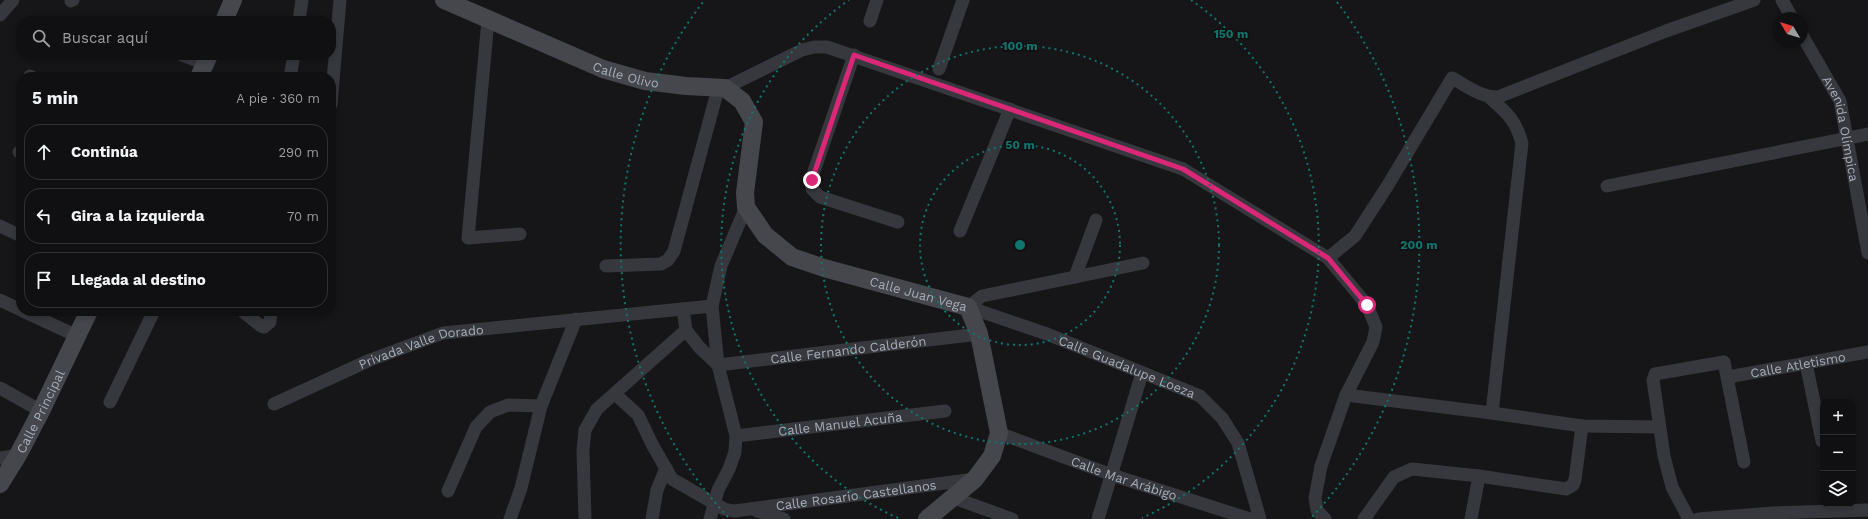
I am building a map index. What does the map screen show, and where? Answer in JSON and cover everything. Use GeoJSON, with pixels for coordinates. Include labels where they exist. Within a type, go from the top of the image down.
{"type":"FeatureCollection","features":[{"type":"Feature","properties":{"kind":"street"},"geometry":{"type":"LineString","coordinates":[[0,15],[13,0]]}},
{"type":"Feature","properties":{"kind":"street"},"geometry":{"type":"LineString","coordinates":[[226,16],[233,0]]}},
{"type":"Feature","properties":{"kind":"street"},"geometry":{"type":"LineString","coordinates":[[300,16],[302,0]]}},
{"type":"Feature","properties":{"kind":"street"},"geometry":{"type":"LineString","coordinates":[[336,46],[340,0]]}},
{"type":"Feature","properties":{"kind":"street","name":"Calle Olivo"},"geometry":{"type":"LineString","coordinates":[[444,0],[488,20],[617,73],[645,81],[722,88]]}},
{"type":"Feature","properties":{"kind":"street"},"geometry":{"type":"LineString","coordinates":[[870,21],[878,0]]}},
{"type":"Feature","properties":{"kind":"street"},"geometry":{"type":"LineString","coordinates":[[939,69],[963,0]]}},
{"type":"Feature","properties":{"kind":"street"},"geometry":{"type":"LineString","coordinates":[[1328,258],[1355,236],[1388,185],[1452,78],[1479,94],[1489,97],[1498,97],[1666,31],[1754,0]]}},
{"type":"Feature","properties":{"kind":"street"},"geometry":{"type":"LineString","coordinates":[[1782,0],[1789,12]]}},
{"type":"Feature","properties":{"kind":"street"},"geometry":{"type":"LineString","coordinates":[[488,20],[468,238],[520,234]]}},
{"type":"Feature","properties":{"kind":"street","name":"Avenida Olímpica"},"geometry":{"type":"LineString","coordinates":[[1808,46],[1840,102],[1858,192],[1868,253]]}},
{"type":"Feature","properties":{"kind":"street"},"geometry":{"type":"LineString","coordinates":[[606,266],[661,264],[668,260],[674,251],[722,88],[802,50],[814,47],[827,47],[854,55],[1183,169],[1328,258],[1367,305],[1376,327],[1373,342],[1346,395],[1321,466],[1315,498],[1317,510],[1325,519]]}},
{"type":"Feature","properties":{"kind":"street"},"geometry":{"type":"LineString","coordinates":[[854,55],[812,180],[812,190],[820,197],[898,222]]}},
{"type":"Feature","properties":{"kind":"street"},"geometry":{"type":"LineString","coordinates":[[193,60],[204,65]]}},
{"type":"Feature","properties":{"kind":"street"},"geometry":{"type":"LineString","coordinates":[[291,72],[293,60]]}},
{"type":"Feature","properties":{"kind":"street"},"geometry":{"type":"LineString","coordinates":[[334,72],[335,60]]}},
{"type":"Feature","properties":{"kind":"street"},"geometry":{"type":"LineString","coordinates":[[710,519],[718,490],[729,469],[735,452],[736,436],[718,365],[712,306],[721,266],[746,207],[745,193],[754,122],[742,101],[722,88]]}},
{"type":"Feature","properties":{"kind":"street"},"geometry":{"type":"LineString","coordinates":[[1489,97],[1510,116],[1518,128],[1522,143],[1492,412]]}},
{"type":"Feature","properties":{"kind":"street"},"geometry":{"type":"LineString","coordinates":[[960,231],[1010,109]]}},
{"type":"Feature","properties":{"kind":"street"},"geometry":{"type":"LineString","coordinates":[[1607,186],[1868,134]]}},
{"type":"Feature","properties":{"kind":"street","name":"Calle Juan Vega"},"geometry":{"type":"LineString","coordinates":[[746,207],[765,234],[792,257],[824,268],[968,307],[979,334],[999,434],[992,456],[975,479],[954,498],[926,519]]}},
{"type":"Feature","properties":{"kind":"street"},"geometry":{"type":"LineString","coordinates":[[1075,277],[1096,220]]}},
{"type":"Feature","properties":{"kind":"street"},"geometry":{"type":"LineString","coordinates":[[0,226],[16,234]]}},
{"type":"Feature","properties":{"kind":"street"},"geometry":{"type":"LineString","coordinates":[[968,307],[982,296],[1142,263]]}},
{"type":"Feature","properties":{"kind":"street"},"geometry":{"type":"LineString","coordinates":[[0,300],[16,307]]}},
{"type":"Feature","properties":{"kind":"street","name":"Privada Valle Dorado"},"geometry":{"type":"LineString","coordinates":[[274,404],[370,360],[443,333],[712,306]]}},
{"type":"Feature","properties":{"kind":"street","name":"Calle Guadalupe Loeza"},"geometry":{"type":"LineString","coordinates":[[968,307],[1047,334],[1200,396],[1222,418],[1238,443],[1260,519]]}},
{"type":"Feature","properties":{"kind":"street"},"geometry":{"type":"LineString","coordinates":[[683,309],[686,330],[699,347],[718,365]]}},
{"type":"Feature","properties":{"kind":"street"},"geometry":{"type":"LineString","coordinates":[[35,316],[77,336]]}},
{"type":"Feature","properties":{"kind":"street","name":"Calle Principal"},"geometry":{"type":"LineString","coordinates":[[2,479],[18,455],[87,316]]}},
{"type":"Feature","properties":{"kind":"street"},"geometry":{"type":"LineString","coordinates":[[110,402],[152,316]]}},
{"type":"Feature","properties":{"kind":"street"},"geometry":{"type":"LineString","coordinates":[[248,316],[264,327],[270,322],[271,316]]}},
{"type":"Feature","properties":{"kind":"street"},"geometry":{"type":"LineString","coordinates":[[510,519],[521,488],[541,406],[576,319]]}},
{"type":"Feature","properties":{"kind":"street"},"geometry":{"type":"LineString","coordinates":[[585,519],[583,450],[585,430],[597,409],[686,330]]}},
{"type":"Feature","properties":{"kind":"street","name":"Calle Fernando Calderón"},"geometry":{"type":"LineString","coordinates":[[718,365],[979,334]]}},
{"type":"Feature","properties":{"kind":"street","name":"Calle Atletismo"},"geometry":{"type":"LineString","coordinates":[[1728,377],[1868,352]]}},
{"type":"Feature","properties":{"kind":"street"},"geometry":{"type":"LineString","coordinates":[[1689,519],[1672,487],[1664,456],[1653,377],[1655,374],[1722,361],[1725,364],[1728,377],[1744,462]]}},
{"type":"Feature","properties":{"kind":"street"},"geometry":{"type":"LineString","coordinates":[[1806,363],[1821,435]]}},
{"type":"Feature","properties":{"kind":"street"},"geometry":{"type":"LineString","coordinates":[[1098,519],[1142,373]]}},
{"type":"Feature","properties":{"kind":"street"},"geometry":{"type":"LineString","coordinates":[[0,388],[41,411]]}},
{"type":"Feature","properties":{"kind":"street","name":"Calle Rosario Castellanos"},"geometry":{"type":"LineString","coordinates":[[615,394],[638,415],[672,478],[714,505],[734,511],[975,479]]}},
{"type":"Feature","properties":{"kind":"street"},"geometry":{"type":"LineString","coordinates":[[1346,395],[1492,412],[1582,426],[1659,427]]}},
{"type":"Feature","properties":{"kind":"street"},"geometry":{"type":"LineString","coordinates":[[448,491],[476,427],[490,412],[508,405],[541,406]]}},
{"type":"Feature","properties":{"kind":"street","name":"Calle Manuel Acuña"},"geometry":{"type":"LineString","coordinates":[[736,436],[945,411]]}},
{"type":"Feature","properties":{"kind":"street"},"geometry":{"type":"LineString","coordinates":[[1364,519],[1394,477],[1412,469],[1479,476],[1566,489],[1573,485],[1575,480],[1582,426]]}},
{"type":"Feature","properties":{"kind":"street","name":"Calle Mar Arábigo"},"geometry":{"type":"LineString","coordinates":[[999,434],[1112,475],[1250,519]]}},
{"type":"Feature","properties":{"kind":"street"},"geometry":{"type":"LineString","coordinates":[[0,458],[18,455]]}},
{"type":"Feature","properties":{"kind":"street"},"geometry":{"type":"LineString","coordinates":[[652,519],[657,490],[666,468]]}},
{"type":"Feature","properties":{"kind":"street"},"geometry":{"type":"LineString","coordinates":[[1471,519],[1479,476]]}},
{"type":"Feature","properties":{"kind":"street","name":"Calle Rosario Castellanos"},"geometry":{"type":"LineString","coordinates":[[954,498],[1012,519]]}},
{"type":"Feature","properties":{"kind":"street"},"geometry":{"type":"LineString","coordinates":[[750,510],[784,519]]}},
{"type":"Feature","properties":{"kind":"street"},"geometry":{"type":"LineString","coordinates":[[1698,519],[1868,510]]}},
{"type":"Feature","properties":{"kind":"route"},"geometry":{"type":"LineString","coordinates":[[812,180],[854,55],[1183,169],[1328,258],[1367,305]]}}]}
